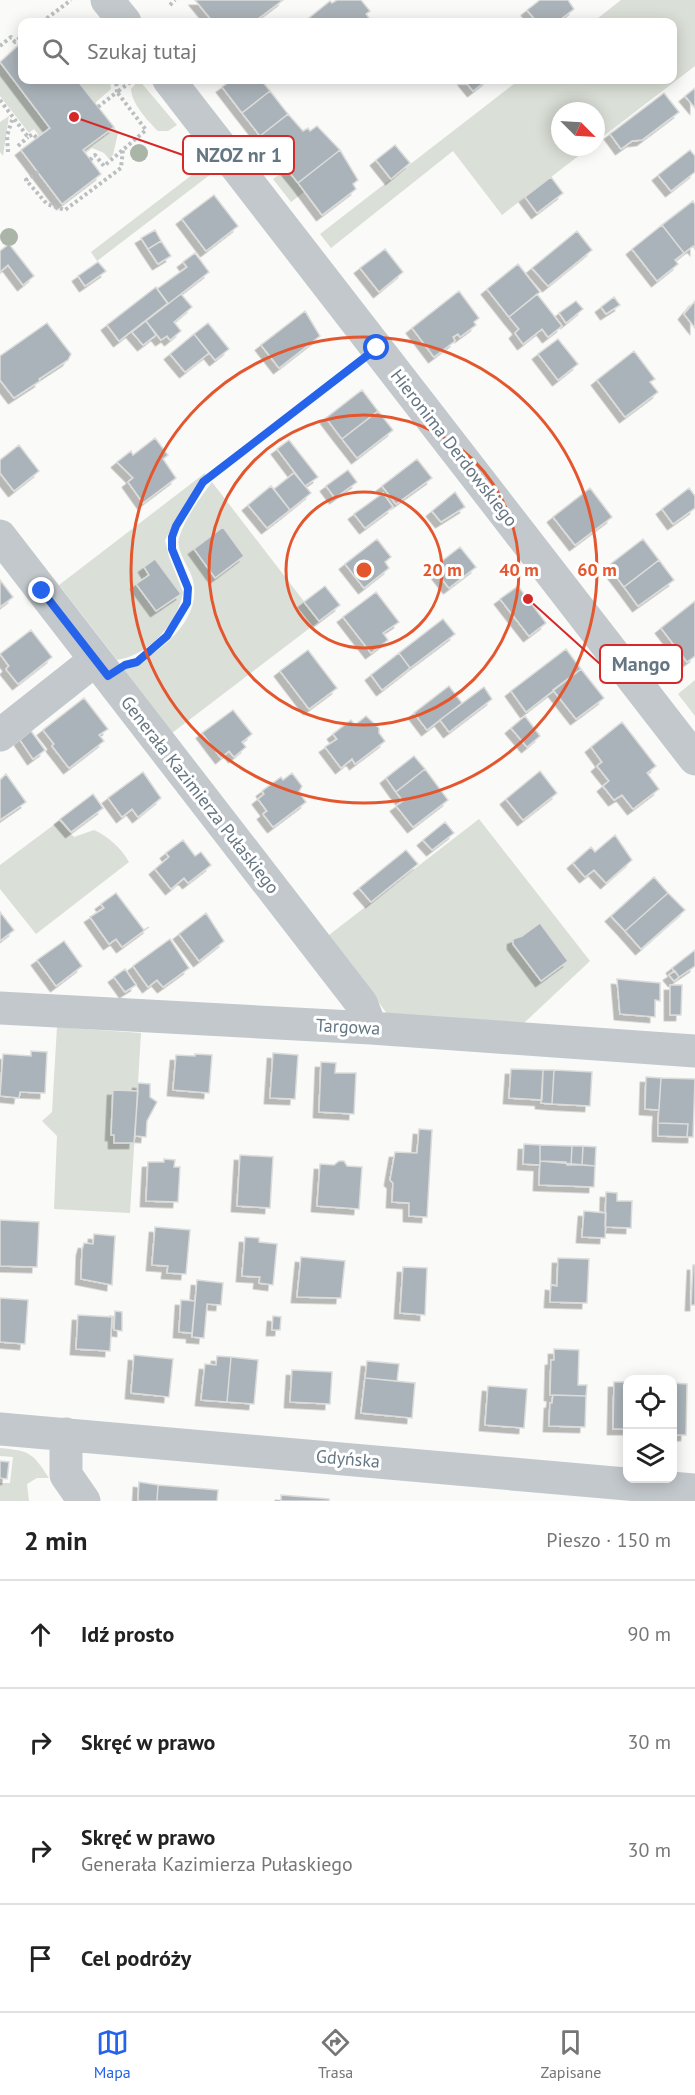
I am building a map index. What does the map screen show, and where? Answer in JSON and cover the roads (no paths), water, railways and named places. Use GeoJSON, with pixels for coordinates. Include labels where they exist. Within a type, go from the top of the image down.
{"type":"FeatureCollection","features":[{"type":"Feature","properties":{"kind":"street"},"geometry":{"type":"LineString","coordinates":[[107,0],[122,18]]}},
{"type":"Feature","properties":{"kind":"street","name":"Hieronima Derdowskiego"},"geometry":{"type":"LineString","coordinates":[[172,84],[695,759]]}},
{"type":"Feature","properties":{"kind":"street","name":"Generała Kazimierza Pułaskiego"},"geometry":{"type":"LineString","coordinates":[[0,536],[361,1003],[371,1028]]}},
{"type":"Feature","properties":{"kind":"street"},"geometry":{"type":"LineString","coordinates":[[0,735],[102,668]]}},
{"type":"Feature","properties":{"kind":"street","name":"Targowa"},"geometry":{"type":"LineString","coordinates":[[0,1008],[371,1028],[695,1051]]}},
{"type":"Feature","properties":{"kind":"street","name":"Gdyńska"},"geometry":{"type":"LineString","coordinates":[[0,1429],[683,1493]]}},
{"type":"Feature","properties":{"kind":"street"},"geometry":{"type":"LineString","coordinates":[[66,1434],[66,1475],[84,1501]]}},
{"type":"Feature","properties":{"kind":"place","name":"NZOZ nr 1"},"geometry":{"type":"Point","coordinates":[74,117]}},
{"type":"Feature","properties":{"kind":"place","name":"Mango"},"geometry":{"type":"Point","coordinates":[528,599]}}]}
